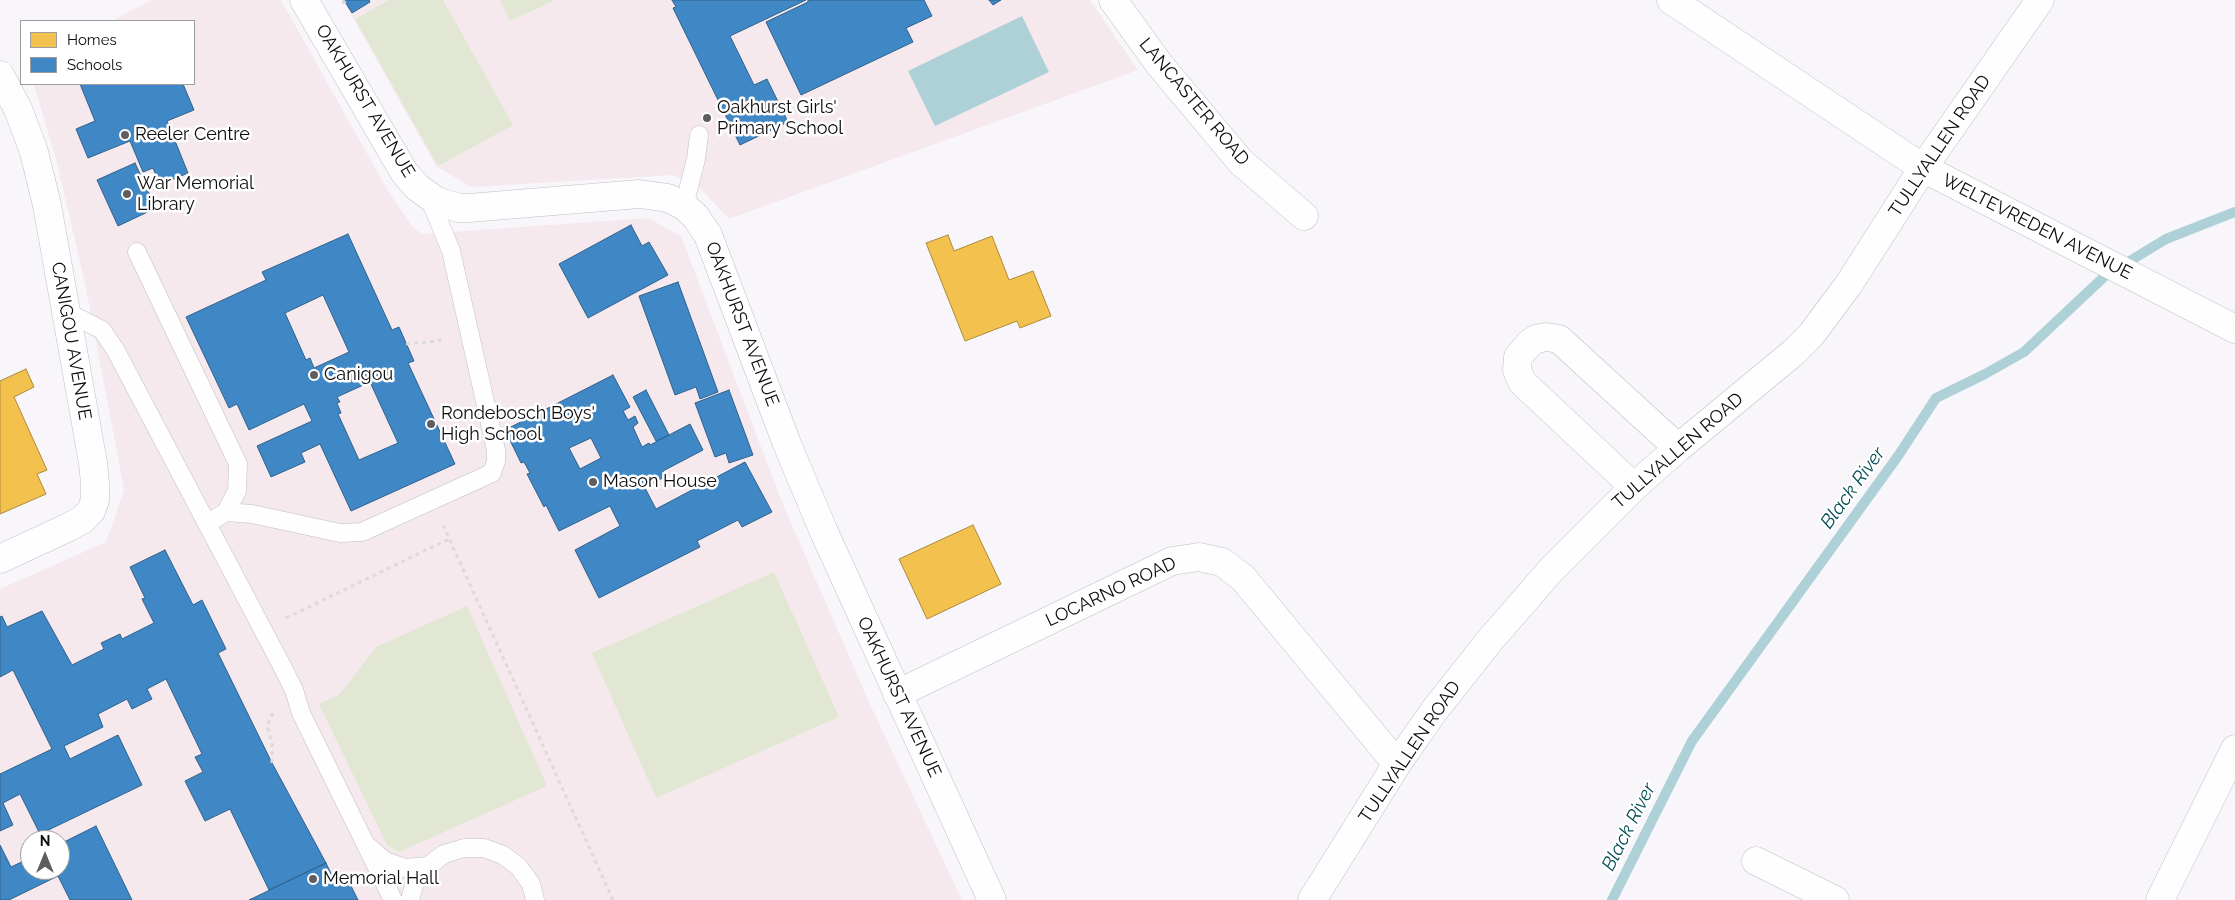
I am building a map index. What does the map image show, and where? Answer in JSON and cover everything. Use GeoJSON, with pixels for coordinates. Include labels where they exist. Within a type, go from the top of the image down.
{"type":"FeatureCollection","features":[{"type":"Feature","properties":{"kind":"street","name":"OAKHURST AVENUE"},"geometry":{"type":"LineString","coordinates":[[304,0],[404,172],[429,197],[447,206],[469,208],[639,194],[658,195],[684,206],[695,216],[708,235],[787,444],[824,532],[992,900]]}},
{"type":"Feature","properties":{"kind":"street","name":"LANCASTER ROAD"},"geometry":{"type":"LineString","coordinates":[[1113,0],[1159,64],[1241,162],[1304,216]]}},
{"type":"Feature","properties":{"kind":"street","name":"WELTEVREDEN AVENUE"},"geometry":{"type":"LineString","coordinates":[[1671,0],[1923,168],[2235,329]]}},
{"type":"Feature","properties":{"kind":"street","name":"TULLYALLEN ROAD"},"geometry":{"type":"LineString","coordinates":[[1312,900],[1397,764],[1434,711],[1491,639],[1552,569],[1634,487],[1794,352],[1811,335],[1849,284],[1923,168],[2040,0]]}},
{"type":"Feature","properties":{"kind":"street","name":"CANIGOU AVENUE"},"geometry":{"type":"LineString","coordinates":[[0,76],[18,109],[34,152],[46,206],[93,463],[95,500],[83,519],[0,559]]}},
{"type":"Feature","properties":{"kind":"street"},"geometry":{"type":"LineString","coordinates":[[1634,487],[1522,382],[1517,370],[1518,357],[1529,344],[1536,339],[1546,337],[1558,339],[1678,448]]}},
{"type":"Feature","properties":{"kind":"street","name":"LOCARNO ROAD"},"geometry":{"type":"LineString","coordinates":[[897,694],[1172,561],[1200,557],[1222,562],[1242,578],[1397,764]]}},
{"type":"Feature","properties":{"kind":"street"},"geometry":{"type":"LineString","coordinates":[[2160,900],[2235,749]]}},
{"type":"Feature","properties":{"kind":"street"},"geometry":{"type":"LineString","coordinates":[[1756,861],[1835,900]]}},
{"type":"Feature","properties":{"kind":"lane"},"geometry":{"type":"LineString","coordinates":[[684,206],[696,159],[699,135]]}},
{"type":"Feature","properties":{"kind":"lane"},"geometry":{"type":"LineString","coordinates":[[226,512],[252,514],[340,533],[362,532],[492,474],[496,461],[496,450],[451,251],[429,197]]}},
{"type":"Feature","properties":{"kind":"lane"},"geometry":{"type":"LineString","coordinates":[[137,252],[238,464],[237,491],[226,512],[208,523]]}},
{"type":"Feature","properties":{"kind":"lane"},"geometry":{"type":"LineString","coordinates":[[65,310],[102,330],[116,351],[294,690],[301,713],[393,900]]}},
{"type":"Feature","properties":{"kind":"lane"},"geometry":{"type":"LineString","coordinates":[[365,844],[385,861],[405,868],[428,866]]}},
{"type":"Feature","properties":{"kind":"lane"},"geometry":{"type":"LineString","coordinates":[[410,900],[415,882],[428,866],[444,854],[457,850],[484,848],[503,855],[519,867],[530,884],[535,900]]}},
{"type":"Feature","properties":{"kind":"path"},"geometry":{"type":"LineString","coordinates":[[406,344],[437,341],[467,328]]}},
{"type":"Feature","properties":{"kind":"path"},"geometry":{"type":"LineString","coordinates":[[433,499],[613,900]]}},
{"type":"Feature","properties":{"kind":"path"},"geometry":{"type":"LineString","coordinates":[[263,630],[450,539]]}},
{"type":"Feature","properties":{"kind":"path"},"geometry":{"type":"LineString","coordinates":[[267,725],[272,743],[272,763]]}},
{"type":"Feature","properties":{"kind":"shaded area","name":"Rondebosch Boys' High School"},"geometry":{"type":"Polygon","coordinates":[[[151,0],[281,0],[388,191],[412,226],[422,234],[648,218],[681,236],[782,502],[869,702],[962,900],[0,900],[0,589],[106,542],[124,490],[86,288],[57,163],[34,85],[195,85],[195,20],[114,20],[151,0]]]}},
{"type":"Feature","properties":{"kind":"shaded area","name":"Oakhurst Girls' Primary School"},"geometry":{"type":"Polygon","coordinates":[[[343,0],[1090,0],[1138,70],[729,219],[698,186],[673,175],[471,187],[436,166],[343,0]]]}},
{"type":"Feature","properties":{"kind":"green space"},"geometry":{"type":"Polygon","coordinates":[[[389,0],[443,0],[513,125],[438,166],[355,19],[389,0]]]}},
{"type":"Feature","properties":{"kind":"green space"},"geometry":{"type":"Polygon","coordinates":[[[500,0],[555,0],[510,21],[500,0]]]}},
{"type":"Feature","properties":{"kind":"green space"},"geometry":{"type":"Polygon","coordinates":[[[774,572],[839,717],[656,798],[592,653],[774,572]]]}},
{"type":"Feature","properties":{"kind":"green space"},"geometry":{"type":"Polygon","coordinates":[[[467,606],[547,786],[399,852],[387,845],[319,704],[339,695],[376,647],[467,606]]]}},
{"type":"Feature","properties":{"kind":"water"},"geometry":{"type":"Polygon","coordinates":[[[1022,16],[1049,72],[935,126],[908,71],[1022,16]]]}},
{"type":"Feature","properties":{"kind":"building: Homes"},"geometry":{"type":"Polygon","coordinates":[[[948,235],[954,251],[992,236],[1009,280],[1033,271],[1051,316],[1020,328],[1017,321],[965,341],[926,243],[948,235]]]}},
{"type":"Feature","properties":{"kind":"building: Homes"},"geometry":{"type":"Polygon","coordinates":[[[26,369],[34,387],[14,397],[47,470],[37,474],[46,494],[0,514],[0,381],[26,369]]]}},
{"type":"Feature","properties":{"kind":"building: Homes"},"geometry":{"type":"Polygon","coordinates":[[[973,525],[1001,584],[927,619],[899,559],[973,525]]]}},
{"type":"Feature","properties":{"kind":"building: Schools"},"geometry":{"type":"Polygon","coordinates":[[[344,0],[369,0],[370,2],[352,13],[344,0]]]}},
{"type":"Feature","properties":{"kind":"building: Schools"},"geometry":{"type":"Polygon","coordinates":[[[672,0],[806,0],[730,36],[754,85],[767,79],[788,122],[740,145],[673,8],[676,7],[672,0]]]}},
{"type":"Feature","properties":{"kind":"building: Schools"},"geometry":{"type":"Polygon","coordinates":[[[808,0],[924,0],[932,16],[906,28],[913,42],[801,95],[766,22],[808,2],[808,0]]]}},
{"type":"Feature","properties":{"kind":"building: Schools"},"geometry":{"type":"Polygon","coordinates":[[[989,0],[1001,0],[993,5],[989,0]]]}},
{"type":"Feature","properties":{"kind":"building: Schools","name":"Reeler Centre"},"geometry":{"type":"Polygon","coordinates":[[[80,85],[183,85],[194,110],[167,121],[188,173],[160,185],[153,168],[143,172],[130,141],[88,158],[76,129],[95,121],[80,85]]]}},
{"type":"Feature","properties":{"kind":"building: Schools","name":"War Memorial Library"},"geometry":{"type":"Polygon","coordinates":[[[135,163],[156,208],[118,226],[97,180],[135,163]]]}},
{"type":"Feature","properties":{"kind":"building: Schools"},"geometry":{"type":"Polygon","coordinates":[[[631,225],[642,246],[649,242],[668,275],[588,318],[559,264],[631,225]]]}},
{"type":"Feature","properties":{"kind":"building: Schools","name":"Canigou"},"geometry":{"type":"Polygon","coordinates":[[[348,234],[392,330],[399,327],[414,361],[408,363],[455,464],[351,511],[320,444],[301,453],[305,462],[271,477],[257,446],[312,421],[304,404],[249,430],[237,404],[229,408],[186,317],[266,280],[262,272],[348,234]],[[323,295],[285,313],[306,360],[310,358],[314,368],[349,352],[323,295]],[[370,382],[337,397],[340,402],[337,403],[341,413],[338,414],[359,460],[398,443],[370,382]]]}},
{"type":"Feature","properties":{"kind":"building: Schools"},"geometry":{"type":"Polygon","coordinates":[[[678,282],[718,392],[700,399],[696,387],[675,395],[639,296],[678,282]]]}},
{"type":"Feature","properties":{"kind":"building: Schools","name":"Mason House"},"geometry":{"type":"Polygon","coordinates":[[[613,375],[630,407],[623,411],[628,420],[635,416],[638,423],[633,427],[642,447],[649,443],[650,445],[690,424],[703,450],[663,471],[666,476],[645,488],[656,509],[745,462],[772,512],[742,527],[738,520],[697,541],[700,547],[599,598],[575,550],[620,526],[610,506],[559,531],[546,505],[544,507],[527,474],[530,473],[524,462],[521,463],[505,430],[613,375]],[[591,438],[569,448],[580,469],[601,458],[591,438]]]}},
{"type":"Feature","properties":{"kind":"building: Schools"},"geometry":{"type":"Polygon","coordinates":[[[646,390],[669,435],[656,441],[633,397],[646,390]]]}},
{"type":"Feature","properties":{"kind":"building: Schools"},"geometry":{"type":"Polygon","coordinates":[[[729,390],[753,455],[729,463],[726,453],[715,457],[695,403],[729,390]]]}},
{"type":"Feature","properties":{"kind":"building: Schools"},"geometry":{"type":"Polygon","coordinates":[[[165,550],[193,605],[202,600],[226,649],[218,653],[272,763],[326,863],[269,890],[230,809],[205,821],[185,781],[203,772],[195,757],[202,754],[166,679],[147,689],[152,699],[132,709],[127,699],[98,714],[103,727],[64,746],[70,759],[118,735],[142,785],[48,830],[38,830],[20,794],[3,803],[13,825],[0,831],[0,774],[52,749],[13,670],[0,677],[0,617],[2,616],[7,627],[42,611],[72,665],[104,649],[101,643],[120,634],[122,639],[154,623],[142,599],[145,598],[130,567],[165,550]]]}},
{"type":"Feature","properties":{"kind":"building: Schools"},"geometry":{"type":"Polygon","coordinates":[[[96,826],[132,900],[70,900],[60,880],[70,880],[70,839],[96,826]]]}},
{"type":"Feature","properties":{"kind":"building: Schools"},"geometry":{"type":"Polygon","coordinates":[[[0,845],[11,867],[20,863],[20,880],[50,880],[9,900],[0,900],[0,845]]]}},
{"type":"Feature","properties":{"kind":"building: Schools","name":"Memorial Hall"},"geometry":{"type":"Polygon","coordinates":[[[326,863],[335,882],[346,876],[358,900],[249,900],[326,863]]]}},
{"type":"Feature","properties":{"kind":"waterway","name":"Black River"},"geometry":{"type":"LineString","coordinates":[[1612,900],[1692,741],[1898,456],[1936,398],[2024,352],[2105,276],[2166,239],[2235,212]]}},
{"type":"Feature","properties":{"kind":"place","name":"Oakhurst Girls' Primary School"},"geometry":{"type":"Point","coordinates":[707,118]}},
{"type":"Feature","properties":{"kind":"place","name":"Reeler Centre"},"geometry":{"type":"Point","coordinates":[125,135]}},
{"type":"Feature","properties":{"kind":"place","name":"War Memorial Library"},"geometry":{"type":"Point","coordinates":[127,194]}},
{"type":"Feature","properties":{"kind":"place","name":"Canigou"},"geometry":{"type":"Point","coordinates":[314,375]}},
{"type":"Feature","properties":{"kind":"place","name":"Rondebosch Boys' High School"},"geometry":{"type":"Point","coordinates":[431,424]}},
{"type":"Feature","properties":{"kind":"place","name":"Mason House"},"geometry":{"type":"Point","coordinates":[593,482]}},
{"type":"Feature","properties":{"kind":"place","name":"Memorial Hall"},"geometry":{"type":"Point","coordinates":[313,879]}}]}
